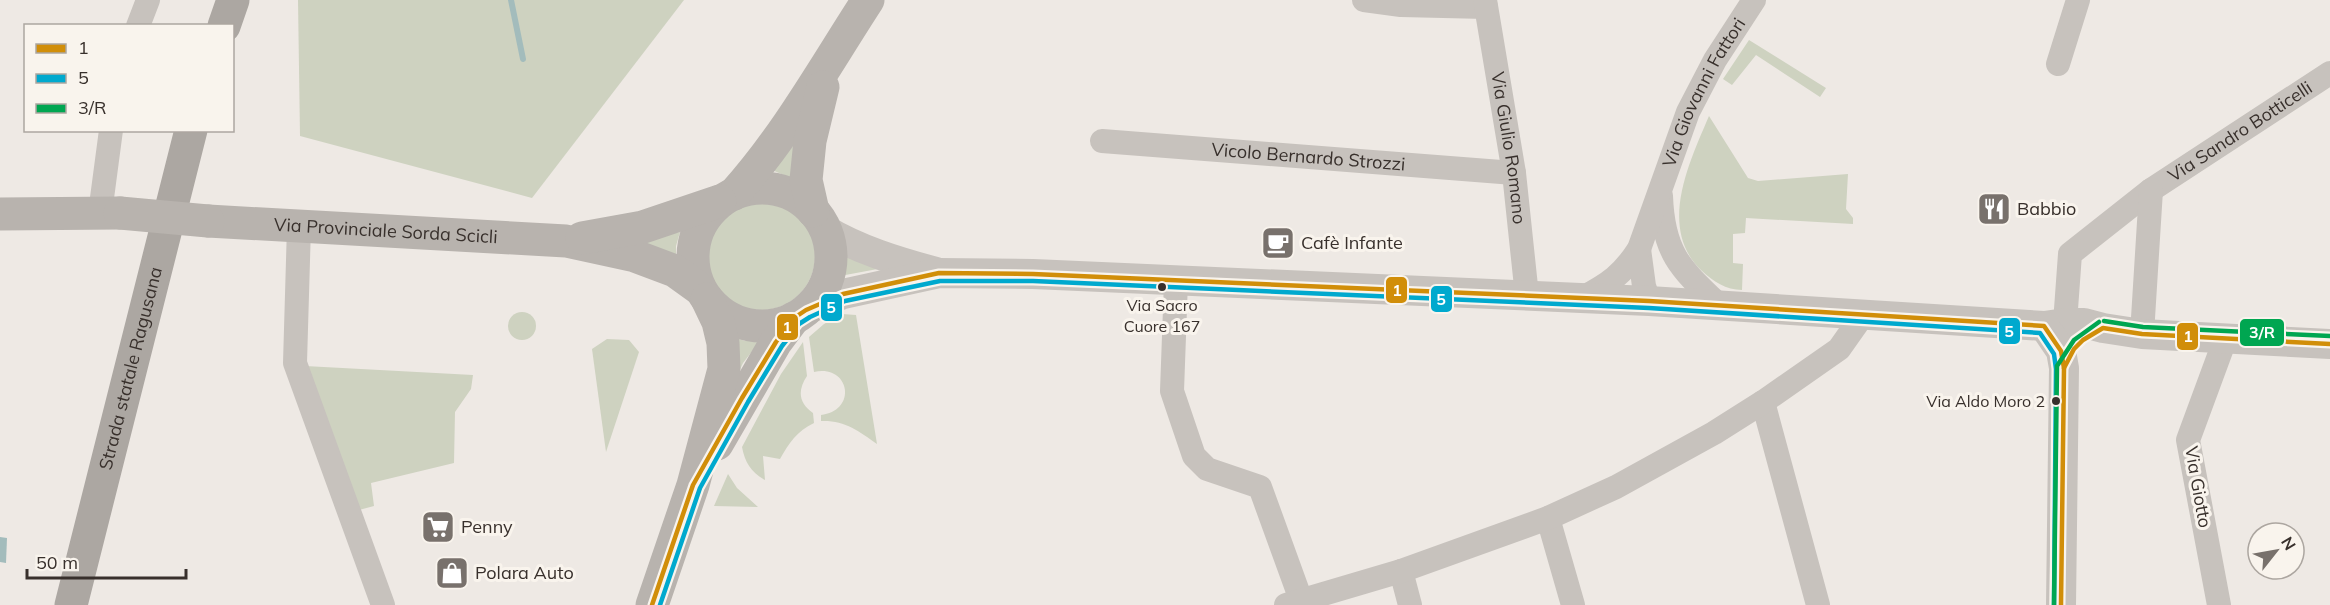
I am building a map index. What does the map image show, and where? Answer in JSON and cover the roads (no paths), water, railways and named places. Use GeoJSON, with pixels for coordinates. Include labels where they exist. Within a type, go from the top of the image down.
{"type":"FeatureCollection","features":[{"type":"Feature","properties":{"kind":"main road"},"geometry":{"type":"LineString","coordinates":[[225,24],[233,0]]}},
{"type":"Feature","properties":{"kind":"main road"},"geometry":{"type":"LineString","coordinates":[[652,605],[693,484],[724,369],[720,333],[694,273],[695,240],[705,217],[761,164],[868,0]]}},
{"type":"Feature","properties":{"kind":"main road"},"geometry":{"type":"LineString","coordinates":[[693,484],[776,342],[818,297],[826,281],[831,264],[830,246],[806,180],[810,141],[830,59]]}},
{"type":"Feature","properties":{"kind":"main road","name":"Strada statale Ragusana"},"geometry":{"type":"LineString","coordinates":[[71,605],[190,132]]}},
{"type":"Feature","properties":{"kind":"main road"},"geometry":{"type":"LineString","coordinates":[[566,241],[642,227],[751,189],[768,188],[785,192],[800,200],[819,220]]}},
{"type":"Feature","properties":{"kind":"main road"},"geometry":{"type":"LineString","coordinates":[[0,214],[110,213]]}},
{"type":"Feature","properties":{"kind":"main road","name":"Via Provinciale Sorda Scicli"},"geometry":{"type":"LineString","coordinates":[[110,213],[208,221],[566,241]]}},
{"type":"Feature","properties":{"kind":"main road"},"geometry":{"type":"LineString","coordinates":[[566,241],[635,255],[675,272],[703,294],[720,313],[738,322],[757,326],[776,325],[800,314]]}},
{"type":"Feature","properties":{"kind":"street"},"geometry":{"type":"LineString","coordinates":[[139,24],[148,0]]}},
{"type":"Feature","properties":{"kind":"street"},"geometry":{"type":"LineString","coordinates":[[1364,0],[1401,5],[1485,3]]}},
{"type":"Feature","properties":{"kind":"street","name":"Via Giovanni Fattori"},"geometry":{"type":"LineString","coordinates":[[1639,249],[1688,112],[1715,60],[1755,0]]}},
{"type":"Feature","properties":{"kind":"street"},"geometry":{"type":"LineString","coordinates":[[2058,64],[2078,0]]}},
{"type":"Feature","properties":{"kind":"street","name":"Via Giulio Romano"},"geometry":{"type":"LineString","coordinates":[[1485,3],[1514,173],[1527,296]]}},
{"type":"Feature","properties":{"kind":"street","name":"Via Sandro Botticelli"},"geometry":{"type":"LineString","coordinates":[[2055,324],[2070,254],[2151,190],[2330,73]]}},
{"type":"Feature","properties":{"kind":"street"},"geometry":{"type":"LineString","coordinates":[[110,213],[111,132]]}},
{"type":"Feature","properties":{"kind":"street","name":"Vicolo Bernardo Strozzi"},"geometry":{"type":"LineString","coordinates":[[1102,141],[1514,173]]}},
{"type":"Feature","properties":{"kind":"street"},"geometry":{"type":"LineString","coordinates":[[1661,190],[1662,216],[1673,254],[1685,273],[1721,307]]}},
{"type":"Feature","properties":{"kind":"street"},"geometry":{"type":"LineString","coordinates":[[2142,334],[2151,190]]}},
{"type":"Feature","properties":{"kind":"street"},"geometry":{"type":"LineString","coordinates":[[819,220],[845,242],[886,259],[939,273]]}},
{"type":"Feature","properties":{"kind":"street"},"geometry":{"type":"LineString","coordinates":[[299,226],[294,363],[383,605]]}},
{"type":"Feature","properties":{"kind":"street"},"geometry":{"type":"LineString","coordinates":[[1582,298],[1614,280],[1627,268],[1639,249]]}},
{"type":"Feature","properties":{"kind":"street"},"geometry":{"type":"LineString","coordinates":[[1639,249],[1642,277],[1655,301]]}},
{"type":"Feature","properties":{"kind":"street"},"geometry":{"type":"LineString","coordinates":[[1655,301],[1668,287],[1673,267],[1673,254]]}},
{"type":"Feature","properties":{"kind":"street"},"geometry":{"type":"LineString","coordinates":[[800,314],[843,294],[939,273],[1033,274],[1655,301],[1721,307],[2055,324],[2084,323],[2142,334],[2330,344]]}},
{"type":"Feature","properties":{"kind":"street"},"geometry":{"type":"LineString","coordinates":[[1176,281],[1172,391],[1194,456],[1207,469],[1260,487],[1294,603],[1401,571],[1548,518],[1617,487],[1714,434],[1839,349],[1863,315]]}},
{"type":"Feature","properties":{"kind":"street"},"geometry":{"type":"LineString","coordinates":[[2055,324],[2064,368],[2061,605]]}},
{"type":"Feature","properties":{"kind":"street"},"geometry":{"type":"LineString","coordinates":[[2064,368],[2074,350],[2083,340],[2103,328]]}},
{"type":"Feature","properties":{"kind":"street","name":"Via Giotto"},"geometry":{"type":"LineString","coordinates":[[2219,605],[2188,440],[2226,338]]}},
{"type":"Feature","properties":{"kind":"street"},"geometry":{"type":"LineString","coordinates":[[1763,402],[1818,605]]}},
{"type":"Feature","properties":{"kind":"street"},"geometry":{"type":"LineString","coordinates":[[1548,518],[1573,605]]}},
{"type":"Feature","properties":{"kind":"street"},"geometry":{"type":"LineString","coordinates":[[1401,571],[1410,605]]}},
{"type":"Feature","properties":{"kind":"water"},"geometry":{"type":"Polygon","coordinates":[[[0,537],[7,538],[6,563],[0,562],[0,537]]]}},
{"type":"Feature","properties":{"kind":"waterway"},"geometry":{"type":"LineString","coordinates":[[511,0],[523,59]]}},
{"type":"Feature","properties":{"kind":"place","name":"Babbio"},"geometry":{"type":"Point","coordinates":[1994,209]}},
{"type":"Feature","properties":{"kind":"place","name":"Cafè Infante"},"geometry":{"type":"Point","coordinates":[1278,243]}},
{"type":"Feature","properties":{"kind":"place","name":"Via Sacro Cuore 167"},"geometry":{"type":"Point","coordinates":[1162,287]}},
{"type":"Feature","properties":{"kind":"place","name":"Via Aldo Moro 2"},"geometry":{"type":"Point","coordinates":[2056,401]}},
{"type":"Feature","properties":{"kind":"place","name":"Penny"},"geometry":{"type":"Point","coordinates":[438,527]}},
{"type":"Feature","properties":{"kind":"place","name":"Polara Auto"},"geometry":{"type":"Point","coordinates":[452,573]}}]}
